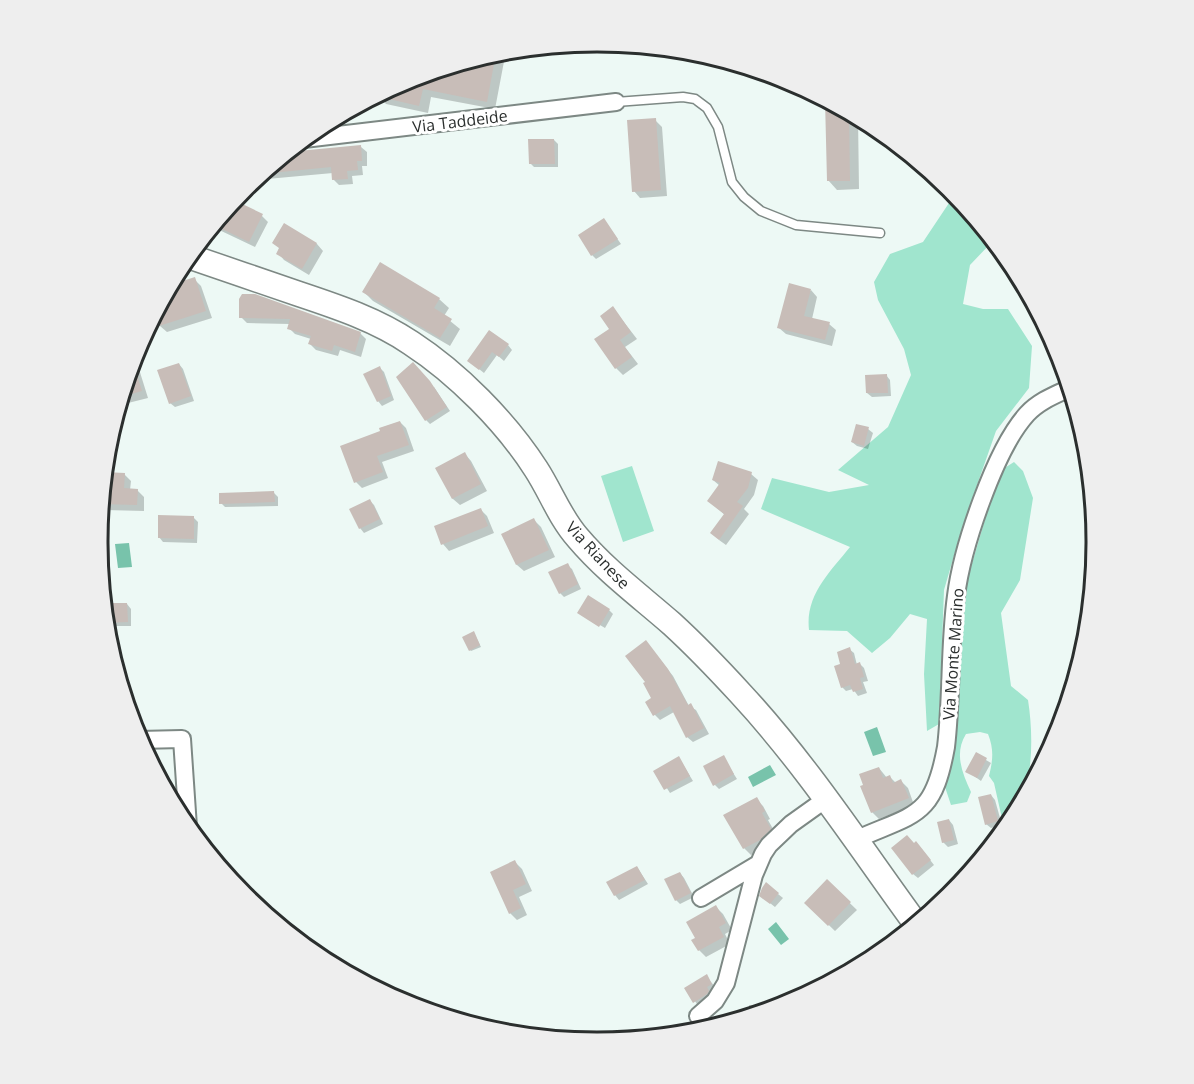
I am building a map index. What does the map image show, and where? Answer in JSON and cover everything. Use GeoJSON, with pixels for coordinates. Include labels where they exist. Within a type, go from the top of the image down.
{"type":"FeatureCollection","features":[{"type":"Feature","properties":{"kind":"main road","name":"Via Rianese"},"geometry":{"type":"LineString","coordinates":[[198,259],[355,314],[402,338],[436,362],[465,387],[509,433],[535,467],[561,515],[578,538],[613,574],[706,657],[780,739],[911,917]]}},
{"type":"Feature","properties":{"kind":"street","name":"Via Taddeide"},"geometry":{"type":"LineString","coordinates":[[323,137],[616,102]]}},
{"type":"Feature","properties":{"kind":"street","name":"Via Monte Marino"},"geometry":{"type":"LineString","coordinates":[[855,840],[914,814],[926,804],[932,795],[946,747],[955,604],[961,567],[970,539],[995,468],[1023,419],[1043,401],[1063,391]]}},
{"type":"Feature","properties":{"kind":"street"},"geometry":{"type":"LineString","coordinates":[[150,740],[182,739],[187,809]]}},
{"type":"Feature","properties":{"kind":"street"},"geometry":{"type":"LineString","coordinates":[[698,1016],[715,1000],[726,982],[758,864],[769,845],[805,813],[826,800]]}},
{"type":"Feature","properties":{"kind":"street"},"geometry":{"type":"LineString","coordinates":[[701,898],[758,864]]}},
{"type":"Feature","properties":{"kind":"lane"},"geometry":{"type":"LineString","coordinates":[[616,102],[683,97],[695,99],[707,108],[718,127],[732,182],[744,197],[761,211],[804,226],[880,233]]}},
{"type":"Feature","properties":{"kind":"shaded area"},"geometry":{"type":"Polygon","coordinates":[[[949,203],[987,247],[970,265],[963,304],[983,309],[1008,309],[1032,346],[1029,388],[996,431],[962,528],[944,590],[939,724],[927,731],[924,674],[927,619],[910,614],[890,638],[872,653],[847,631],[809,630],[809,617],[815,595],[827,575],[850,547],[761,509],[772,478],[829,492],[869,485],[838,470],[888,427],[911,375],[904,349],[878,300],[874,282],[890,254],[923,242],[949,203]]]}},
{"type":"Feature","properties":{"kind":"shaded area"},"geometry":{"type":"Polygon","coordinates":[[[1014,462],[1023,471],[1033,498],[1020,580],[1001,613],[1011,686],[1028,700],[1031,731],[1030,765],[1021,787],[1002,817],[994,783],[989,776],[992,755],[988,734],[980,732],[966,734],[962,741],[961,763],[971,792],[967,802],[951,805],[945,787],[957,707],[963,594],[986,516],[1003,469],[1014,462]]]}},
{"type":"Feature","properties":{"kind":"shaded area"},"geometry":{"type":"Polygon","coordinates":[[[632,466],[654,531],[623,542],[601,476],[632,466]]]}},
{"type":"Feature","properties":{"kind":"shaded area"},"geometry":{"type":"Polygon","coordinates":[[[129,543],[132,567],[118,568],[115,544],[129,543]]]}},
{"type":"Feature","properties":{"kind":"shaded area"},"geometry":{"type":"Polygon","coordinates":[[[877,727],[886,752],[873,756],[864,732],[877,727]]]}},
{"type":"Feature","properties":{"kind":"shaded area"},"geometry":{"type":"Polygon","coordinates":[[[770,765],[776,775],[753,787],[748,777],[770,765]]]}},
{"type":"Feature","properties":{"kind":"shaded area"},"geometry":{"type":"Polygon","coordinates":[[[776,922],[789,939],[781,945],[768,929],[776,922]]]}},
{"type":"Feature","properties":{"kind":"building"},"geometry":{"type":"Polygon","coordinates":[[[494,64],[487,102],[423,89],[419,106],[389,99],[440,78],[494,64]]]}},
{"type":"Feature","properties":{"kind":"building"},"geometry":{"type":"Polygon","coordinates":[[[825,109],[849,122],[850,181],[827,181],[825,109]]]}},
{"type":"Feature","properties":{"kind":"building"},"geometry":{"type":"Polygon","coordinates":[[[656,118],[661,190],[632,192],[627,120],[656,118]]]}},
{"type":"Feature","properties":{"kind":"building"},"geometry":{"type":"Polygon","coordinates":[[[528,139],[554,139],[555,164],[529,164],[528,139]]]}},
{"type":"Feature","properties":{"kind":"building"},"geometry":{"type":"Polygon","coordinates":[[[361,145],[362,161],[357,161],[358,170],[347,171],[348,179],[332,180],[331,167],[276,173],[304,150],[361,145]]]}},
{"type":"Feature","properties":{"kind":"building"},"geometry":{"type":"Polygon","coordinates":[[[243,204],[263,214],[249,242],[221,229],[243,204]]]}},
{"type":"Feature","properties":{"kind":"building"},"geometry":{"type":"Polygon","coordinates":[[[604,218],[618,239],[591,256],[578,235],[604,218]]]}},
{"type":"Feature","properties":{"kind":"building"},"geometry":{"type":"Polygon","coordinates":[[[284,223],[317,243],[302,269],[276,254],[279,248],[272,243],[284,223]]]}},
{"type":"Feature","properties":{"kind":"building"},"geometry":{"type":"Polygon","coordinates":[[[380,262],[440,298],[434,308],[452,319],[440,338],[362,292],[380,262]]]}},
{"type":"Feature","properties":{"kind":"building"},"geometry":{"type":"Polygon","coordinates":[[[195,277],[206,311],[159,326],[158,324],[183,281],[195,277]]]}},
{"type":"Feature","properties":{"kind":"building"},"geometry":{"type":"Polygon","coordinates":[[[789,283],[811,289],[804,316],[830,322],[825,340],[777,328],[789,283]]]}},
{"type":"Feature","properties":{"kind":"building"},"geometry":{"type":"Polygon","coordinates":[[[242,294],[255,294],[361,332],[355,352],[334,345],[332,351],[308,344],[311,336],[287,329],[290,319],[239,318],[239,299],[242,294]]]}},
{"type":"Feature","properties":{"kind":"building"},"geometry":{"type":"Polygon","coordinates":[[[613,306],[631,332],[620,340],[632,357],[615,369],[594,339],[609,329],[600,316],[613,306]]]}},
{"type":"Feature","properties":{"kind":"building"},"geometry":{"type":"Polygon","coordinates":[[[489,330],[509,344],[499,357],[492,352],[479,370],[467,361],[489,330]]]}},
{"type":"Feature","properties":{"kind":"building"},"geometry":{"type":"Polygon","coordinates":[[[413,362],[430,381],[447,407],[425,421],[396,377],[413,362]]]}},
{"type":"Feature","properties":{"kind":"building"},"geometry":{"type":"Polygon","coordinates":[[[179,363],[191,396],[169,404],[157,370],[179,363]]]}},
{"type":"Feature","properties":{"kind":"building"},"geometry":{"type":"Polygon","coordinates":[[[380,366],[391,396],[377,402],[363,374],[380,366]]]}},
{"type":"Feature","properties":{"kind":"building"},"geometry":{"type":"Polygon","coordinates":[[[887,374],[888,393],[866,393],[865,375],[887,374]]]}},
{"type":"Feature","properties":{"kind":"building"},"geometry":{"type":"Polygon","coordinates":[[[137,375],[142,391],[130,394],[137,375]]]}},
{"type":"Feature","properties":{"kind":"building"},"geometry":{"type":"Polygon","coordinates":[[[400,421],[409,445],[377,456],[383,472],[354,483],[340,446],[400,421]]]}},
{"type":"Feature","properties":{"kind":"building"},"geometry":{"type":"Polygon","coordinates":[[[856,424],[869,427],[864,446],[851,442],[856,424]]]}},
{"type":"Feature","properties":{"kind":"building"},"geometry":{"type":"Polygon","coordinates":[[[465,452],[481,484],[452,499],[435,468],[465,452]]]}},
{"type":"Feature","properties":{"kind":"building"},"geometry":{"type":"Polygon","coordinates":[[[718,461],[752,472],[748,488],[737,502],[743,506],[719,540],[710,533],[724,514],[707,501],[720,483],[712,480],[718,461]]]}},
{"type":"Feature","properties":{"kind":"building"},"geometry":{"type":"Polygon","coordinates":[[[113,472],[125,473],[124,488],[138,489],[137,505],[110,504],[113,472]]]}},
{"type":"Feature","properties":{"kind":"building"},"geometry":{"type":"Polygon","coordinates":[[[274,491],[275,502],[219,504],[219,493],[274,491]]]}},
{"type":"Feature","properties":{"kind":"building"},"geometry":{"type":"Polygon","coordinates":[[[370,499],[380,519],[359,529],[349,509],[370,499]]]}},
{"type":"Feature","properties":{"kind":"building"},"geometry":{"type":"Polygon","coordinates":[[[481,508],[488,526],[441,545],[434,526],[481,508]]]}},
{"type":"Feature","properties":{"kind":"building"},"geometry":{"type":"Polygon","coordinates":[[[158,515],[194,516],[194,539],[158,538],[158,515]]]}},
{"type":"Feature","properties":{"kind":"building"},"geometry":{"type":"Polygon","coordinates":[[[534,518],[549,550],[516,565],[501,534],[534,518]]]}},
{"type":"Feature","properties":{"kind":"building"},"geometry":{"type":"Polygon","coordinates":[[[568,563],[578,584],[559,594],[548,572],[568,563]]]}},
{"type":"Feature","properties":{"kind":"building"},"geometry":{"type":"Polygon","coordinates":[[[588,595],[610,609],[599,627],[577,613],[588,595]]]}},
{"type":"Feature","properties":{"kind":"building"},"geometry":{"type":"Polygon","coordinates":[[[112,603],[127,603],[128,622],[115,623],[112,603]]]}},
{"type":"Feature","properties":{"kind":"building"},"geometry":{"type":"Polygon","coordinates":[[[474,631],[480,645],[469,651],[462,637],[474,631]]]}},
{"type":"Feature","properties":{"kind":"building"},"geometry":{"type":"Polygon","coordinates":[[[646,640],[668,669],[688,705],[691,703],[704,728],[686,738],[670,706],[653,716],[645,702],[651,698],[643,683],[645,682],[625,656],[646,640]]]}},
{"type":"Feature","properties":{"kind":"building"},"geometry":{"type":"Polygon","coordinates":[[[850,647],[855,664],[860,662],[864,677],[860,678],[863,689],[853,692],[850,685],[841,688],[834,666],[840,664],[837,652],[850,647]]]}},
{"type":"Feature","properties":{"kind":"building"},"geometry":{"type":"Polygon","coordinates":[[[976,752],[987,758],[977,778],[965,772],[976,752]]]}},
{"type":"Feature","properties":{"kind":"building"},"geometry":{"type":"Polygon","coordinates":[[[724,755],[734,774],[713,786],[703,766],[724,755]]]}},
{"type":"Feature","properties":{"kind":"building"},"geometry":{"type":"Polygon","coordinates":[[[679,756],[690,776],[664,790],[653,771],[679,756]]]}},
{"type":"Feature","properties":{"kind":"building"},"geometry":{"type":"Polygon","coordinates":[[[879,767],[883,778],[890,775],[893,783],[901,779],[909,798],[871,813],[860,786],[863,785],[859,774],[879,767]]]}},
{"type":"Feature","properties":{"kind":"building"},"geometry":{"type":"Polygon","coordinates":[[[991,794],[998,821],[985,825],[978,797],[991,794]]]}},
{"type":"Feature","properties":{"kind":"building"},"geometry":{"type":"Polygon","coordinates":[[[757,797],[765,811],[762,813],[771,829],[760,840],[743,849],[723,815],[757,797]]]}},
{"type":"Feature","properties":{"kind":"building"},"geometry":{"type":"Polygon","coordinates":[[[949,819],[954,840],[942,843],[937,822],[949,819]]]}},
{"type":"Feature","properties":{"kind":"building"},"geometry":{"type":"Polygon","coordinates":[[[907,835],[914,843],[916,841],[931,860],[912,875],[891,848],[907,835]]]}},
{"type":"Feature","properties":{"kind":"building"},"geometry":{"type":"Polygon","coordinates":[[[515,860],[526,884],[513,890],[521,908],[509,914],[490,872],[515,860]]]}},
{"type":"Feature","properties":{"kind":"building"},"geometry":{"type":"Polygon","coordinates":[[[637,866],[645,880],[614,896],[606,882],[637,866]]]}},
{"type":"Feature","properties":{"kind":"building"},"geometry":{"type":"Polygon","coordinates":[[[680,872],[691,893],[675,901],[664,879],[680,872]]]}},
{"type":"Feature","properties":{"kind":"building"},"geometry":{"type":"Polygon","coordinates":[[[827,879],[851,902],[828,926],[804,903],[827,879]]]}},
{"type":"Feature","properties":{"kind":"building"},"geometry":{"type":"Polygon","coordinates":[[[766,882],[779,893],[770,904],[759,896],[766,882]]]}},
{"type":"Feature","properties":{"kind":"building"},"geometry":{"type":"Polygon","coordinates":[[[716,905],[726,923],[719,927],[724,937],[698,951],[691,940],[695,938],[686,922],[716,905]]]}},
{"type":"Feature","properties":{"kind":"building"},"geometry":{"type":"Polygon","coordinates":[[[707,974],[712,984],[707,987],[709,991],[693,1003],[684,988],[707,974]]]}}]}
